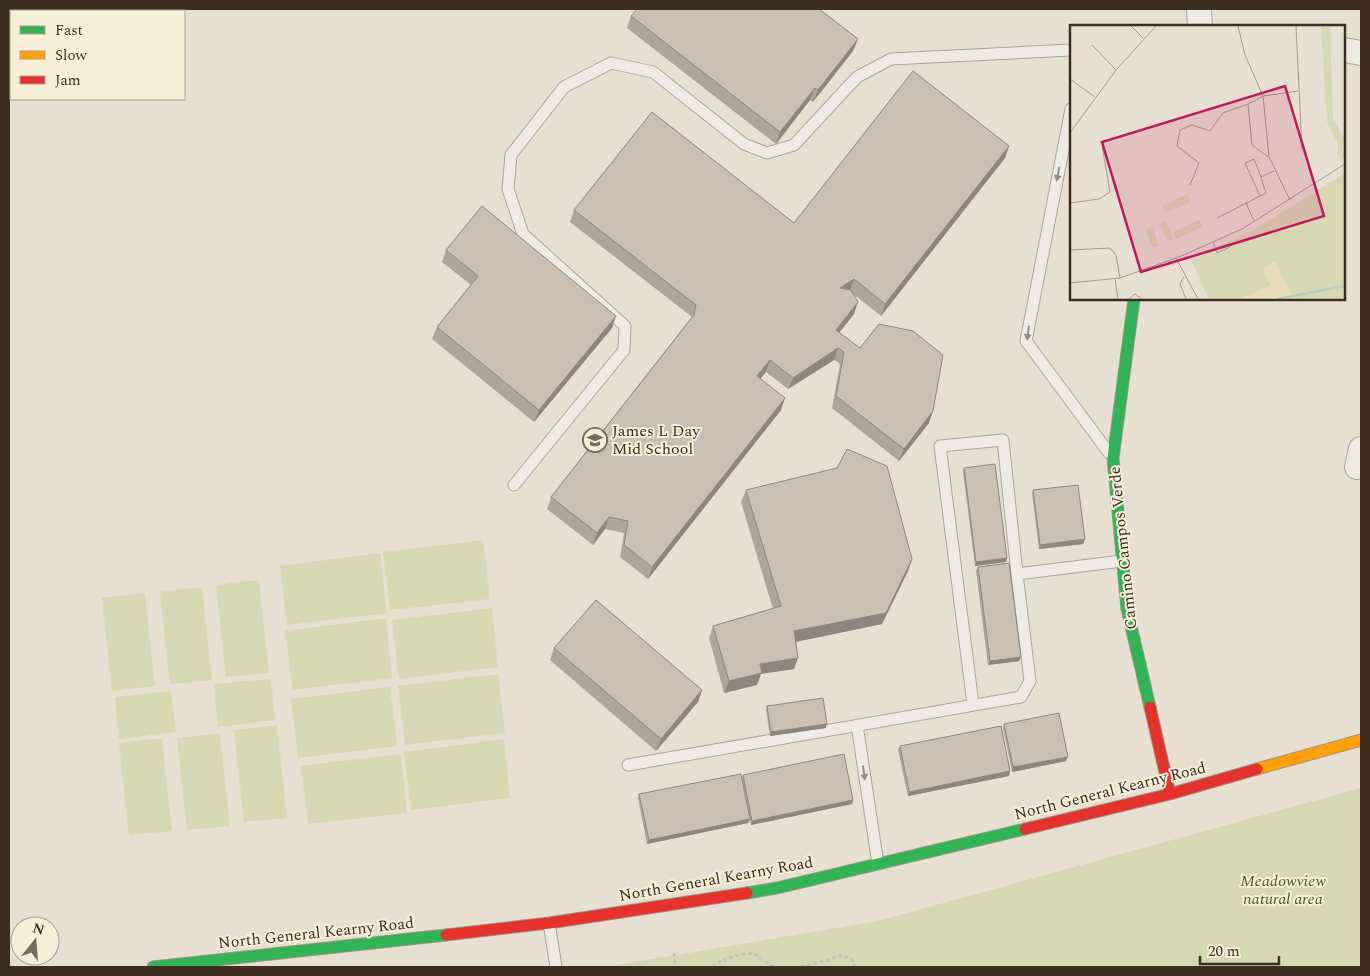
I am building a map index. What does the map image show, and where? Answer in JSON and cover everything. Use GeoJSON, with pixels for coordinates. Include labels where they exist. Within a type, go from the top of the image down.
{"type":"FeatureCollection","features":[{"type":"Feature","properties":{"kind":"street"},"geometry":{"type":"LineString","coordinates":[[1199,9],[1200,25]]}},
{"type":"Feature","properties":{"kind":"street"},"geometry":{"type":"LineString","coordinates":[[1345,50],[1361,53]]}},
{"type":"Feature","properties":{"kind":"street","name":"Camino Campos Verde"},"geometry":{"type":"LineString","coordinates":[[1134,300],[1113,458],[1127,609],[1170,794]]}},
{"type":"Feature","properties":{"kind":"street","name":"North General Kearny Road"},"geometry":{"type":"LineString","coordinates":[[153,967],[266,962],[777,888],[1170,794],[1361,740]]}},
{"type":"Feature","properties":{"kind":"lane"},"geometry":{"type":"LineString","coordinates":[[514,485],[624,350],[625,326],[524,234],[508,189],[511,155],[564,88],[611,63],[653,72],[744,144],[767,153],[794,145],[857,77],[890,59],[1070,50]]}},
{"type":"Feature","properties":{"kind":"lane"},"geometry":{"type":"LineString","coordinates":[[1070,114],[1026,340],[1113,458]]}},
{"type":"Feature","properties":{"kind":"lane"},"geometry":{"type":"LineString","coordinates":[[628,765],[1021,697],[1030,681],[1003,440],[940,446],[973,704]]}},
{"type":"Feature","properties":{"kind":"lane"},"geometry":{"type":"LineString","coordinates":[[1017,574],[1122,561]]}},
{"type":"Feature","properties":{"kind":"lane"},"geometry":{"type":"LineString","coordinates":[[857,725],[878,864]]}},
{"type":"Feature","properties":{"kind":"lane"},"geometry":{"type":"LineString","coordinates":[[549,922],[556,967]]}},
{"type":"Feature","properties":{"kind":"path"},"geometry":{"type":"LineString","coordinates":[[674,953],[675,967]]}},
{"type":"Feature","properties":{"kind":"path"},"geometry":{"type":"LineString","coordinates":[[712,967],[723,959],[735,955],[754,953],[773,967]]}},
{"type":"Feature","properties":{"kind":"path"},"geometry":{"type":"LineString","coordinates":[[801,967],[844,955],[853,961],[854,967]]}},
{"type":"Feature","properties":{"kind":"green space"},"geometry":{"type":"Polygon","coordinates":[[[483,540],[490,599],[390,610],[383,552],[483,540]]]}},
{"type":"Feature","properties":{"kind":"green space"},"geometry":{"type":"Polygon","coordinates":[[[380,553],[387,613],[287,625],[280,566],[380,553]]]}},
{"type":"Feature","properties":{"kind":"green space"},"geometry":{"type":"Polygon","coordinates":[[[259,580],[269,673],[226,677],[216,585],[259,580]]]}},
{"type":"Feature","properties":{"kind":"green space"},"geometry":{"type":"Polygon","coordinates":[[[202,587],[212,680],[170,684],[160,592],[202,587]]]}},
{"type":"Feature","properties":{"kind":"green space"},"geometry":{"type":"Polygon","coordinates":[[[145,593],[155,686],[112,691],[102,598],[145,593]]]}},
{"type":"Feature","properties":{"kind":"green space"},"geometry":{"type":"Polygon","coordinates":[[[492,608],[498,667],[399,679],[392,620],[492,608]]]}},
{"type":"Feature","properties":{"kind":"green space"},"geometry":{"type":"Polygon","coordinates":[[[386,618],[392,678],[293,690],[285,631],[386,618]]]}},
{"type":"Feature","properties":{"kind":"green space"},"geometry":{"type":"Polygon","coordinates":[[[498,674],[505,733],[405,745],[398,686],[498,674]]]}},
{"type":"Feature","properties":{"kind":"green space"},"geometry":{"type":"Polygon","coordinates":[[[271,679],[275,720],[218,727],[214,684],[271,679]]]}},
{"type":"Feature","properties":{"kind":"green space"},"geometry":{"type":"Polygon","coordinates":[[[390,687],[397,746],[298,758],[291,699],[390,687]]]}},
{"type":"Feature","properties":{"kind":"green space"},"geometry":{"type":"Polygon","coordinates":[[[171,691],[176,732],[119,739],[115,697],[171,691]]]}},
{"type":"Feature","properties":{"kind":"green space"},"geometry":{"type":"Polygon","coordinates":[[[277,725],[287,818],[244,822],[234,730],[277,725]]]}},
{"type":"Feature","properties":{"kind":"green space"},"geometry":{"type":"Polygon","coordinates":[[[220,733],[230,826],[187,830],[177,738],[220,733]]]}},
{"type":"Feature","properties":{"kind":"green space"},"geometry":{"type":"Polygon","coordinates":[[[162,738],[172,831],[129,835],[119,743],[162,738]]]}},
{"type":"Feature","properties":{"kind":"green space"},"geometry":{"type":"Polygon","coordinates":[[[504,739],[510,798],[411,810],[404,752],[504,739]]]}},
{"type":"Feature","properties":{"kind":"green space"},"geometry":{"type":"Polygon","coordinates":[[[401,754],[407,813],[308,824],[301,766],[401,754]]]}},
{"type":"Feature","properties":{"kind":"green space","name":"Meadowview natural area"},"geometry":{"type":"Polygon","coordinates":[[[1361,788],[1361,967],[605,967],[878,921],[1361,788]]]}},
{"type":"Feature","properties":{"kind":"building"},"geometry":{"type":"Polygon","coordinates":[[[637,9],[819,9],[858,39],[818,90],[815,88],[780,132],[631,16],[637,9]]]}},
{"type":"Feature","properties":{"kind":"building"},"geometry":{"type":"Polygon","coordinates":[[[913,71],[1009,146],[885,304],[854,279],[840,288],[851,290],[858,302],[836,330],[860,348],[879,324],[913,331],[943,355],[933,411],[904,449],[836,396],[844,352],[838,348],[793,378],[770,360],[757,376],[785,398],[652,567],[624,545],[628,521],[609,517],[597,533],[551,497],[694,315],[696,305],[574,210],[652,112],[794,223],[913,71]]]}},
{"type":"Feature","properties":{"kind":"building"},"geometry":{"type":"Polygon","coordinates":[[[482,206],[616,316],[539,410],[437,327],[478,276],[446,250],[482,206]]]}},
{"type":"Feature","properties":{"kind":"building"},"geometry":{"type":"Polygon","coordinates":[[[847,449],[887,466],[912,559],[886,613],[794,631],[798,658],[760,664],[762,673],[729,681],[713,626],[781,606],[746,490],[837,468],[847,449]]]}},
{"type":"Feature","properties":{"kind":"building"},"geometry":{"type":"Polygon","coordinates":[[[995,464],[1007,558],[976,562],[964,468],[995,464]]]}},
{"type":"Feature","properties":{"kind":"building"},"geometry":{"type":"Polygon","coordinates":[[[1078,485],[1085,539],[1040,545],[1033,490],[1078,485]]]}},
{"type":"Feature","properties":{"kind":"building"},"geometry":{"type":"Polygon","coordinates":[[[1009,563],[1021,657],[990,661],[978,567],[1009,563]]]}},
{"type":"Feature","properties":{"kind":"building"},"geometry":{"type":"Polygon","coordinates":[[[596,600],[702,690],[661,739],[554,648],[596,600]]]}},
{"type":"Feature","properties":{"kind":"building"},"geometry":{"type":"Polygon","coordinates":[[[823,698],[827,724],[771,732],[767,706],[823,698]]]}},
{"type":"Feature","properties":{"kind":"building"},"geometry":{"type":"Polygon","coordinates":[[[1059,713],[1068,757],[1013,767],[1004,724],[1059,713]]]}},
{"type":"Feature","properties":{"kind":"building"},"geometry":{"type":"Polygon","coordinates":[[[1001,726],[1010,771],[909,792],[900,746],[1001,726]]]}},
{"type":"Feature","properties":{"kind":"building"},"geometry":{"type":"Polygon","coordinates":[[[844,754],[853,800],[752,821],[743,775],[844,754]]]}},
{"type":"Feature","properties":{"kind":"building"},"geometry":{"type":"Polygon","coordinates":[[[741,774],[750,819],[649,840],[639,794],[741,774]]]}},
{"type":"Feature","properties":{"kind":"traffic: fast"},"geometry":{"type":"LineString","coordinates":[[1134,300],[1113,458],[1127,609],[1150,707]]}},
{"type":"Feature","properties":{"kind":"traffic: fast"},"geometry":{"type":"LineString","coordinates":[[747,893],[777,888],[1025,829]]}},
{"type":"Feature","properties":{"kind":"traffic: fast"},"geometry":{"type":"LineString","coordinates":[[153,967],[446,935]]}},
{"type":"Feature","properties":{"kind":"traffic: slow"},"geometry":{"type":"LineString","coordinates":[[1257,769],[1361,740]]}},
{"type":"Feature","properties":{"kind":"traffic: jam"},"geometry":{"type":"LineString","coordinates":[[1150,707],[1170,794]]}},
{"type":"Feature","properties":{"kind":"traffic: jam"},"geometry":{"type":"LineString","coordinates":[[1025,829],[1170,794],[1257,769]]}},
{"type":"Feature","properties":{"kind":"traffic: jam"},"geometry":{"type":"LineString","coordinates":[[446,935],[549,923],[747,893]]}},
{"type":"Feature","properties":{"kind":"place","name":"James L Day Mid School"},"geometry":{"type":"Point","coordinates":[595,440]}}]}
